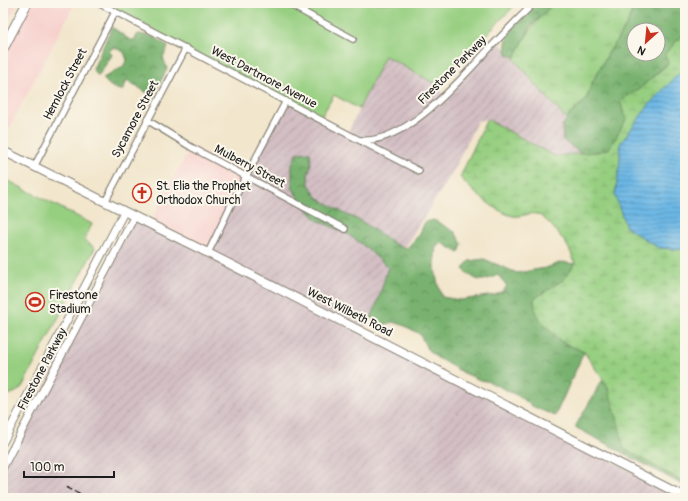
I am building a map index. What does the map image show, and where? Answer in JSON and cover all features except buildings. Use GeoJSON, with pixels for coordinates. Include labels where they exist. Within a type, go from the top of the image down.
{"type":"FeatureCollection","features":[{"type":"Feature","properties":{"kind":"main road"},"geometry":{"type":"LineString","coordinates":[[3,49],[27,3]]}},
{"type":"Feature","properties":{"kind":"main road","name":"West Wilbeth Road"},"geometry":{"type":"LineString","coordinates":[[3,151],[208,253],[685,497]]}},
{"type":"Feature","properties":{"kind":"street","name":"West Dartmore Avenue"},"geometry":{"type":"LineString","coordinates":[[98,3],[419,171]]}},
{"type":"Feature","properties":{"kind":"street"},"geometry":{"type":"LineString","coordinates":[[287,3],[353,39]]}},
{"type":"Feature","properties":{"kind":"street","name":"Firestone Parkway"},"geometry":{"type":"LineString","coordinates":[[353,137],[366,140],[377,139],[404,127],[424,114],[444,96],[534,3]]}},
{"type":"Feature","properties":{"kind":"street","name":"Hemlock Street"},"geometry":{"type":"LineString","coordinates":[[34,167],[115,12]]}},
{"type":"Feature","properties":{"kind":"street","name":"Sycamore Street"},"geometry":{"type":"LineString","coordinates":[[105,202],[186,48]]}},
{"type":"Feature","properties":{"kind":"street"},"geometry":{"type":"LineString","coordinates":[[208,253],[286,102]]}},
{"type":"Feature","properties":{"kind":"street","name":"Mulberry Street"},"geometry":{"type":"LineString","coordinates":[[147,120],[191,147],[345,229]]}},
{"type":"Feature","properties":{"kind":"street","name":"Firestone Parkway"},"geometry":{"type":"LineString","coordinates":[[3,442],[124,212]]}},
{"type":"Feature","properties":{"kind":"street","name":"Firestone Parkway"},"geometry":{"type":"LineString","coordinates":[[3,467],[134,217]]}},
{"type":"Feature","properties":{"kind":"shaded area"},"geometry":{"type":"Polygon","coordinates":[[[3,3],[18,3],[3,30],[3,3]]]}},
{"type":"Feature","properties":{"kind":"shaded area"},"geometry":{"type":"Polygon","coordinates":[[[27,3],[75,3],[3,140],[3,42],[27,3]]]}},
{"type":"Feature","properties":{"kind":"shaded area"},"geometry":{"type":"Polygon","coordinates":[[[497,40],[566,119],[562,126],[563,139],[582,154],[554,156],[487,119],[477,121],[454,170],[409,240],[388,267],[378,301],[363,332],[208,253],[286,101],[347,134],[385,56],[437,85],[444,96],[497,40]]]}},
{"type":"Feature","properties":{"kind":"shaded area"},"geometry":{"type":"Polygon","coordinates":[[[191,147],[247,176],[208,253],[150,225],[168,187],[191,147]]]}},
{"type":"Feature","properties":{"kind":"shaded area"},"geometry":{"type":"Polygon","coordinates":[[[134,217],[685,498],[3,498],[3,467],[134,217]]]}},
{"type":"Feature","properties":{"kind":"green space"},"geometry":{"type":"Polygon","coordinates":[[[112,3],[517,3],[437,85],[385,56],[359,109],[334,95],[320,119],[209,61],[111,6],[112,3]]]}},
{"type":"Feature","properties":{"kind":"green space"},"geometry":{"type":"Polygon","coordinates":[[[538,3],[554,3],[531,26],[515,57],[508,55],[506,48],[507,40],[514,26],[538,3]]]}},
{"type":"Feature","properties":{"kind":"green space"},"geometry":{"type":"Polygon","coordinates":[[[554,3],[634,3],[628,22],[626,22],[626,26],[609,52],[592,83],[586,100],[566,119],[513,58],[515,57],[523,41],[554,3]]]}},
{"type":"Feature","properties":{"kind":"green space"},"geometry":{"type":"Polygon","coordinates":[[[634,3],[685,3],[685,32],[676,42],[668,63],[639,89],[620,101],[626,120],[610,149],[582,154],[563,140],[562,126],[571,113],[586,100],[592,83],[609,52],[626,26],[626,62],[666,62],[666,22],[628,22],[634,3]]]}},
{"type":"Feature","properties":{"kind":"green space"},"geometry":{"type":"Polygon","coordinates":[[[112,27],[130,40],[134,40],[138,34],[147,35],[158,39],[168,47],[163,57],[167,69],[155,92],[149,94],[127,80],[123,90],[114,88],[107,83],[103,78],[122,68],[127,60],[124,52],[114,47],[109,51],[112,55],[98,76],[93,69],[112,27]]]}},
{"type":"Feature","properties":{"kind":"green space"},"geometry":{"type":"Polygon","coordinates":[[[685,32],[684,482],[624,449],[608,387],[584,352],[562,342],[542,323],[535,309],[534,299],[563,280],[575,264],[569,249],[554,228],[540,215],[533,214],[513,216],[496,209],[476,193],[460,177],[487,119],[554,156],[597,152],[609,149],[626,120],[620,101],[639,89],[668,64],[666,53],[685,32]]]}},
{"type":"Feature","properties":{"kind":"green space"},"geometry":{"type":"Polygon","coordinates":[[[310,152],[311,163],[308,175],[309,184],[317,197],[345,214],[361,221],[398,246],[407,248],[419,235],[425,222],[434,220],[455,232],[462,244],[459,253],[442,243],[436,246],[436,272],[442,297],[460,300],[495,295],[503,291],[507,286],[498,275],[483,280],[472,277],[463,269],[469,261],[484,259],[517,273],[546,268],[562,262],[575,264],[563,280],[534,299],[562,342],[584,352],[555,416],[532,406],[518,396],[490,382],[480,380],[464,373],[436,357],[427,349],[420,334],[403,325],[393,322],[380,326],[371,318],[378,301],[388,267],[363,245],[346,233],[317,220],[300,201],[292,187],[292,164],[297,153],[310,152]]]}},
{"type":"Feature","properties":{"kind":"green space","name":"Firestone Stadium"},"geometry":{"type":"Polygon","coordinates":[[[7,180],[92,224],[84,240],[95,248],[22,387],[16,392],[3,397],[3,186],[7,180]]]}},
{"type":"Feature","properties":{"kind":"green space"},"geometry":{"type":"Polygon","coordinates":[[[603,380],[614,404],[624,449],[685,481],[685,486],[575,427],[598,386],[603,380]]]}},
{"type":"Feature","properties":{"kind":"water"},"geometry":{"type":"Polygon","coordinates":[[[685,67],[685,250],[659,248],[626,227],[615,196],[620,160],[620,144],[648,106],[685,67]]]}},
{"type":"Feature","properties":{"kind":"railway"},"geometry":{"type":"LineString","coordinates":[[67,487],[87,498]]}},
{"type":"Feature","properties":{"kind":"place","name":"St. Elia the Prophet Orthodox Church"},"geometry":{"type":"Point","coordinates":[142,193]}},
{"type":"Feature","properties":{"kind":"place","name":"Firestone Stadium"},"geometry":{"type":"Point","coordinates":[35,302]}}]}
